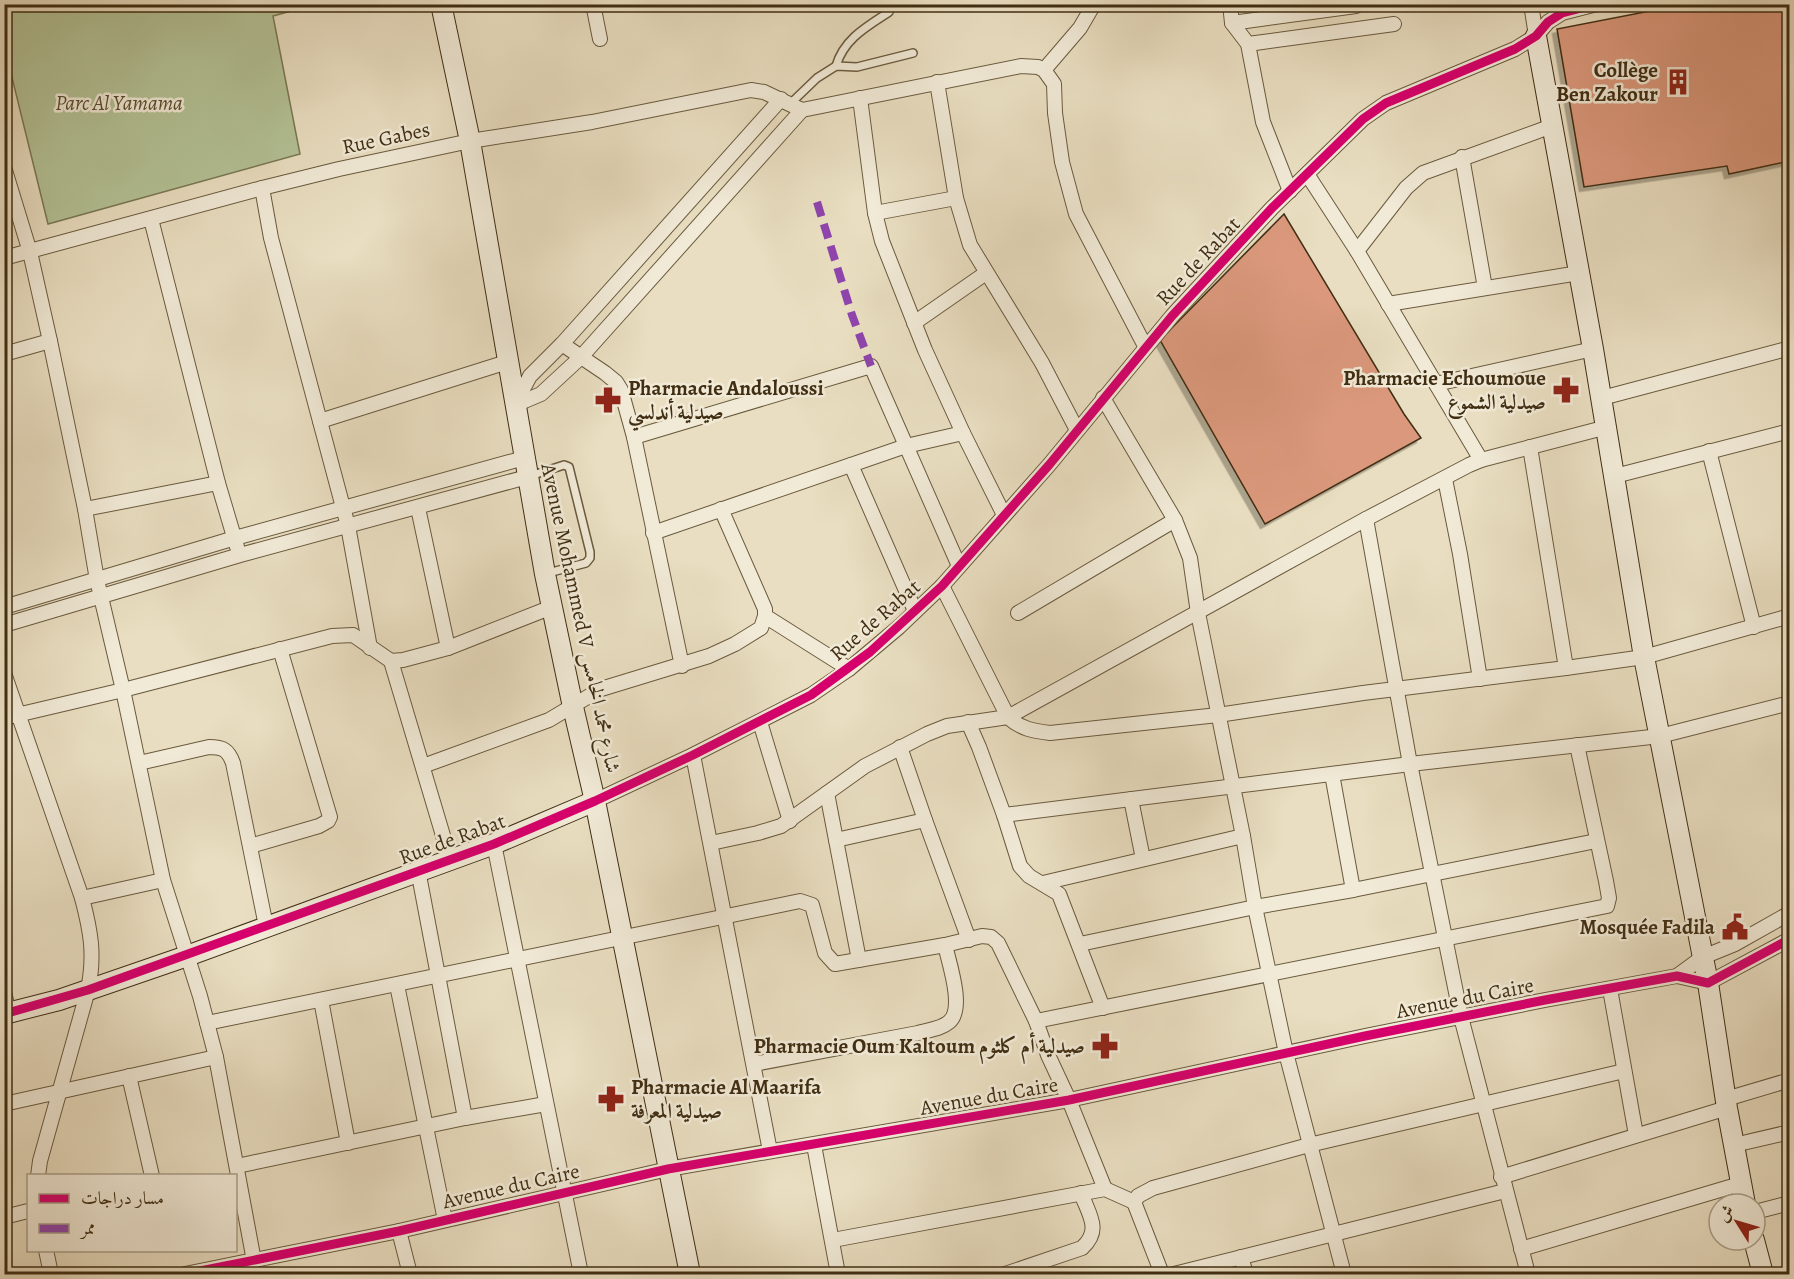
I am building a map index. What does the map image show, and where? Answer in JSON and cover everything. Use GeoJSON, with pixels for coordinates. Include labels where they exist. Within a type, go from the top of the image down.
{"type":"FeatureCollection","features":[{"type":"Feature","properties":{"kind":"street","name":"Avenue Mohammed V شارع محمد الخامس"},"geometry":{"type":"LineString","coordinates":[[441,4],[470,141],[507,362],[552,607],[595,801],[690,1275]]}},
{"type":"Feature","properties":{"kind":"street"},"geometry":{"type":"LineString","coordinates":[[593,4],[600,39]]}},
{"type":"Feature","properties":{"kind":"street"},"geometry":{"type":"LineString","coordinates":[[1044,70],[1080,28],[1094,4]]}},
{"type":"Feature","properties":{"kind":"street"},"geometry":{"type":"LineString","coordinates":[[1230,4],[1232,23],[1248,44],[1263,122],[1290,191]]}},
{"type":"Feature","properties":{"kind":"street"},"geometry":{"type":"LineString","coordinates":[[1531,4],[1551,126],[1607,426],[1644,657],[1708,983],[1742,1192]]}},
{"type":"Feature","properties":{"kind":"street","name":"Rue de Rabat"},"geometry":{"type":"LineString","coordinates":[[7,1014],[88,990],[187,956],[494,844],[595,801],[693,755],[811,695],[849,669],[942,586],[1077,430],[1179,307],[1290,191],[1363,119],[1386,103],[1501,56],[1536,36],[1548,22],[1562,13],[1597,4]]}},
{"type":"Feature","properties":{"kind":"street"},"geometry":{"type":"LineString","coordinates":[[1232,23],[1356,6]]}},
{"type":"Feature","properties":{"kind":"street"},"geometry":{"type":"LineString","coordinates":[[1248,44],[1394,24]]}},
{"type":"Feature","properties":{"kind":"street"},"geometry":{"type":"LineString","coordinates":[[515,405],[530,376],[791,104],[860,98],[1022,66],[1044,70],[1054,84],[1055,112],[1062,162],[1076,214],[1145,346]]}},
{"type":"Feature","properties":{"kind":"street"},"geometry":{"type":"LineString","coordinates":[[937,82],[956,198],[970,245],[1042,363],[1077,430]]}},
{"type":"Feature","properties":{"kind":"street","name":"Rue Gabes"},"geometry":{"type":"LineString","coordinates":[[4,258],[262,188],[470,141],[592,122],[751,90],[758,90],[791,104]]}},
{"type":"Feature","properties":{"kind":"street"},"geometry":{"type":"LineString","coordinates":[[860,98],[875,213],[882,241],[914,322],[963,433],[1004,515]]}},
{"type":"Feature","properties":{"kind":"street"},"geometry":{"type":"LineString","coordinates":[[515,405],[541,394],[581,357],[791,104]]}},
{"type":"Feature","properties":{"kind":"street"},"geometry":{"type":"LineString","coordinates":[[1357,251],[1414,179],[1431,168],[1551,126]]}},
{"type":"Feature","properties":{"kind":"street"},"geometry":{"type":"LineString","coordinates":[[1462,157],[1485,288]]}},
{"type":"Feature","properties":{"kind":"street"},"geometry":{"type":"LineString","coordinates":[[4,167],[30,252],[50,340],[85,509],[97,580],[163,880],[216,1057],[254,1261]]}},
{"type":"Feature","properties":{"kind":"street"},"geometry":{"type":"LineString","coordinates":[[1307,174],[1357,251],[1481,460]]}},
{"type":"Feature","properties":{"kind":"street"},"geometry":{"type":"LineString","coordinates":[[262,188],[271,238],[344,508],[370,648]]}},
{"type":"Feature","properties":{"kind":"street"},"geometry":{"type":"LineString","coordinates":[[875,213],[956,198]]}},
{"type":"Feature","properties":{"kind":"street"},"geometry":{"type":"LineString","coordinates":[[151,219],[218,483],[240,555]]}},
{"type":"Feature","properties":{"kind":"street"},"geometry":{"type":"LineString","coordinates":[[914,322],[987,273]]}},
{"type":"Feature","properties":{"kind":"street"},"geometry":{"type":"LineString","coordinates":[[1388,304],[1579,273]]}},
{"type":"Feature","properties":{"kind":"street"},"geometry":{"type":"LineString","coordinates":[[4,354],[50,340]]}},
{"type":"Feature","properties":{"kind":"street"},"geometry":{"type":"LineString","coordinates":[[562,344],[616,382],[621,390],[634,437],[682,666]]}},
{"type":"Feature","properties":{"kind":"street"},"geometry":{"type":"LineString","coordinates":[[1602,398],[1790,348]]}},
{"type":"Feature","properties":{"kind":"street"},"geometry":{"type":"LineString","coordinates":[[1436,384],[1593,349]]}},
{"type":"Feature","properties":{"kind":"street"},"geometry":{"type":"LineString","coordinates":[[320,421],[507,362]]}},
{"type":"Feature","properties":{"kind":"street"},"geometry":{"type":"LineString","coordinates":[[634,437],[871,366],[959,566]]}},
{"type":"Feature","properties":{"kind":"street"},"geometry":{"type":"LineString","coordinates":[[1103,398],[1175,520],[1190,558],[1198,613],[1255,907],[1286,1053],[1344,1275]]}},
{"type":"Feature","properties":{"kind":"street"},"geometry":{"type":"LineString","coordinates":[[711,843],[781,826],[865,766],[946,726],[1008,717],[1366,519],[1481,460],[1607,426]]}},
{"type":"Feature","properties":{"kind":"street"},"geometry":{"type":"LineString","coordinates":[[653,532],[906,447],[963,433]]}},
{"type":"Feature","properties":{"kind":"street"},"geometry":{"type":"LineString","coordinates":[[1615,476],[1709,451],[1789,434]]}},
{"type":"Feature","properties":{"kind":"street"},"geometry":{"type":"LineString","coordinates":[[1530,447],[1566,669]]}},
{"type":"Feature","properties":{"kind":"street"},"geometry":{"type":"LineString","coordinates":[[1709,451],[1730,525],[1754,627]]}},
{"type":"Feature","properties":{"kind":"street"},"geometry":{"type":"LineString","coordinates":[[851,465],[915,611]]}},
{"type":"Feature","properties":{"kind":"street"},"geometry":{"type":"LineString","coordinates":[[4,625],[240,555],[418,508],[526,468]]}},
{"type":"Feature","properties":{"kind":"street"},"geometry":{"type":"LineString","coordinates":[[4,607],[344,508],[526,468]]}},
{"type":"Feature","properties":{"kind":"street"},"geometry":{"type":"LineString","coordinates":[[1445,479],[1460,554],[1480,679]]}},
{"type":"Feature","properties":{"kind":"street"},"geometry":{"type":"LineString","coordinates":[[85,509],[218,483]]}},
{"type":"Feature","properties":{"kind":"street"},"geometry":{"type":"LineString","coordinates":[[418,508],[448,648]]}},
{"type":"Feature","properties":{"kind":"street"},"geometry":{"type":"LineString","coordinates":[[423,766],[549,720],[601,689],[709,656],[761,628],[765,609],[721,509]]}},
{"type":"Feature","properties":{"kind":"street"},"geometry":{"type":"LineString","coordinates":[[1366,519],[1410,764],[1461,1017],[1528,1275]]}},
{"type":"Feature","properties":{"kind":"street"},"geometry":{"type":"LineString","coordinates":[[1018,613],[1175,520]]}},
{"type":"Feature","properties":{"kind":"street"},"geometry":{"type":"LineString","coordinates":[[942,586],[1008,717],[1017,726],[1050,733],[1218,715],[1644,657],[1790,616]]}},
{"type":"Feature","properties":{"kind":"street"},"geometry":{"type":"LineString","coordinates":[[391,661],[448,648],[552,607]]}},
{"type":"Feature","properties":{"kind":"street"},"geometry":{"type":"LineString","coordinates":[[765,616],[849,669]]}},
{"type":"Feature","properties":{"kind":"street"},"geometry":{"type":"LineString","coordinates":[[4,718],[280,649],[345,635],[357,637],[391,661],[450,859]]}},
{"type":"Feature","properties":{"kind":"street"},"geometry":{"type":"LineString","coordinates":[[250,846],[319,826],[328,821],[330,817],[280,649]]}},
{"type":"Feature","properties":{"kind":"street"},"geometry":{"type":"LineString","coordinates":[[4,673],[82,898],[91,932],[92,970],[88,990],[38,1174]]}},
{"type":"Feature","properties":{"kind":"street"},"geometry":{"type":"LineString","coordinates":[[1004,815],[1410,764],[1660,736],[1790,703]]}},
{"type":"Feature","properties":{"kind":"street"},"geometry":{"type":"LineString","coordinates":[[760,722],[790,821]]}},
{"type":"Feature","properties":{"kind":"street"},"geometry":{"type":"LineString","coordinates":[[968,722],[1004,815],[1020,866],[1029,876],[1059,894],[1103,1008]]}},
{"type":"Feature","properties":{"kind":"street"},"geometry":{"type":"LineString","coordinates":[[1036,1021],[1608,906],[1606,881],[1577,745]]}},
{"type":"Feature","properties":{"kind":"street"},"geometry":{"type":"LineString","coordinates":[[139,763],[209,747],[226,750],[233,763],[266,926]]}},
{"type":"Feature","properties":{"kind":"street"},"geometry":{"type":"LineString","coordinates":[[900,747],[969,940]]}},
{"type":"Feature","properties":{"kind":"street"},"geometry":{"type":"LineString","coordinates":[[693,755],[770,1151]]}},
{"type":"Feature","properties":{"kind":"street"},"geometry":{"type":"LineString","coordinates":[[1332,774],[1353,890]]}},
{"type":"Feature","properties":{"kind":"street"},"geometry":{"type":"LineString","coordinates":[[827,793],[859,960]]}},
{"type":"Feature","properties":{"kind":"street"},"geometry":{"type":"LineString","coordinates":[[1131,799],[1143,859]]}},
{"type":"Feature","properties":{"kind":"street"},"geometry":{"type":"LineString","coordinates":[[836,840],[925,820]]}},
{"type":"Feature","properties":{"kind":"street"},"geometry":{"type":"LineString","coordinates":[[1042,883],[1243,836]]}},
{"type":"Feature","properties":{"kind":"street"},"geometry":{"type":"LineString","coordinates":[[1080,944],[1255,907],[1353,890],[1596,841]]}},
{"type":"Feature","properties":{"kind":"street"},"geometry":{"type":"LineString","coordinates":[[494,844],[581,1275]]}},
{"type":"Feature","properties":{"kind":"street"},"geometry":{"type":"LineString","coordinates":[[418,870],[465,1118]]}},
{"type":"Feature","properties":{"kind":"street"},"geometry":{"type":"LineString","coordinates":[[82,898],[163,880]]}},
{"type":"Feature","properties":{"kind":"street"},"geometry":{"type":"LineString","coordinates":[[207,1023],[800,901],[812,905],[825,953],[835,963],[945,945],[982,936],[991,937],[998,943],[1036,1021],[1048,1055],[1105,1189]]}},
{"type":"Feature","properties":{"kind":"street","name":"Avenue du Caire"},"geometry":{"type":"LineString","coordinates":[[1677,976],[1703,957],[1735,944],[1790,913]]}},
{"type":"Feature","properties":{"kind":"street"},"geometry":{"type":"LineString","coordinates":[[1708,983],[1790,939]]}},
{"type":"Feature","properties":{"kind":"street"},"geometry":{"type":"LineString","coordinates":[[754,1064],[918,1033],[941,1027],[951,1021],[956,1010],[956,994],[945,945]]}},
{"type":"Feature","properties":{"kind":"street","name":"Avenue du Caire"},"geometry":{"type":"LineString","coordinates":[[185,1275],[220,1271],[254,1261],[399,1231],[668,1169],[1069,1100],[1461,1017],[1677,976],[1708,983]]}},
{"type":"Feature","properties":{"kind":"street"},"geometry":{"type":"LineString","coordinates":[[397,985],[445,1220]]}},
{"type":"Feature","properties":{"kind":"street"},"geometry":{"type":"LineString","coordinates":[[1611,989],[1636,1135]]}},
{"type":"Feature","properties":{"kind":"street"},"geometry":{"type":"LineString","coordinates":[[4,992],[7,1014]]}},
{"type":"Feature","properties":{"kind":"street"},"geometry":{"type":"LineString","coordinates":[[321,1000],[348,1143]]}},
{"type":"Feature","properties":{"kind":"street"},"geometry":{"type":"LineString","coordinates":[[4,1104],[216,1057]]}},
{"type":"Feature","properties":{"kind":"street"},"geometry":{"type":"LineString","coordinates":[[1134,1202],[1138,1196],[1153,1188],[1309,1146],[1624,1071]]}},
{"type":"Feature","properties":{"kind":"street"},"geometry":{"type":"LineString","coordinates":[[129,1076],[152,1174]]}},
{"type":"Feature","properties":{"kind":"street"},"geometry":{"type":"LineString","coordinates":[[1502,1177],[1636,1135],[1790,1080]]}},
{"type":"Feature","properties":{"kind":"street"},"geometry":{"type":"LineString","coordinates":[[237,1166],[465,1118],[546,1104]]}},
{"type":"Feature","properties":{"kind":"street"},"geometry":{"type":"LineString","coordinates":[[1734,1145],[1790,1132]]}},
{"type":"Feature","properties":{"kind":"street"},"geometry":{"type":"LineString","coordinates":[[814,1145],[838,1275]]}},
{"type":"Feature","properties":{"kind":"street"},"geometry":{"type":"LineString","coordinates":[[1521,1249],[1740,1184]]}},
{"type":"Feature","properties":{"kind":"street"},"geometry":{"type":"LineString","coordinates":[[833,1240],[1105,1189],[1134,1202],[1162,1275]]}},
{"type":"Feature","properties":{"kind":"street"},"geometry":{"type":"LineString","coordinates":[[1174,1275],[1505,1191]]}},
{"type":"Feature","properties":{"kind":"street"},"geometry":{"type":"LineString","coordinates":[[1005,1275],[1082,1248],[1091,1240],[1094,1233],[1092,1223],[1081,1193]]}},
{"type":"Feature","properties":{"kind":"street"},"geometry":{"type":"LineString","coordinates":[[1767,1209],[1790,1203]]}},
{"type":"Feature","properties":{"kind":"street"},"geometry":{"type":"LineString","coordinates":[[4,1217],[27,1211]]}},
{"type":"Feature","properties":{"kind":"street"},"geometry":{"type":"LineString","coordinates":[[399,1231],[410,1275]]}},
{"type":"Feature","properties":{"kind":"street"},"geometry":{"type":"LineString","coordinates":[[46,1252],[51,1275]]}},
{"type":"Feature","properties":{"kind":"street"},"geometry":{"type":"LineString","coordinates":[[1757,1252],[1762,1275]]}},
{"type":"Feature","properties":{"kind":"street"},"geometry":{"type":"LineString","coordinates":[[1241,1257],[1246,1275]]}},
{"type":"Feature","properties":{"kind":"lane"},"geometry":{"type":"LineString","coordinates":[[836,66],[840,53],[858,32],[889,12]]}},
{"type":"Feature","properties":{"kind":"lane"},"geometry":{"type":"LineString","coordinates":[[791,104],[817,78],[836,66],[857,67],[913,53]]}},
{"type":"Feature","properties":{"kind":"lane"},"geometry":{"type":"LineString","coordinates":[[526,468],[564,465],[569,467],[590,552],[590,558],[586,563],[546,574]]}},
{"type":"Feature","properties":{"kind":"green space","name":"Parc Al Yamama"},"geometry":{"type":"Polygon","coordinates":[[[4,5],[313,5],[273,16],[300,154],[48,224],[5,49],[4,5]]]}},
{"type":"Feature","properties":{"kind":"building","name":"Collège Ben Zakour"},"geometry":{"type":"Polygon","coordinates":[[[1686,4],[1790,4],[1790,136],[1784,138],[1790,161],[1729,174],[1727,166],[1584,187],[1557,29],[1686,4]]]}},
{"type":"Feature","properties":{"kind":"building"},"geometry":{"type":"Polygon","coordinates":[[[1284,214],[1404,414],[1421,438],[1265,524],[1160,340],[1284,214]]]}},
{"type":"Feature","properties":{"kind":"marked path"},"geometry":{"type":"LineString","coordinates":[[817,202],[852,315],[871,366]]}},
{"type":"Feature","properties":{"kind":"cycle path"},"geometry":{"type":"LineString","coordinates":[[4,1014],[88,990],[494,844],[595,801],[693,755],[811,695],[870,652],[942,586],[1049,465],[1172,316],[1272,208],[1363,119],[1386,103],[1515,49],[1536,36],[1548,22],[1562,13],[1597,4]]}},
{"type":"Feature","properties":{"kind":"cycle path"},"geometry":{"type":"LineString","coordinates":[[185,1274],[399,1231],[668,1169],[1069,1100],[1545,1000],[1677,976],[1708,983],[1790,939]]}},
{"type":"Feature","properties":{"kind":"place","name":"Collège Ben Zakour"},"geometry":{"type":"Point","coordinates":[1678,82]}},
{"type":"Feature","properties":{"kind":"place","name":"Pharmacie Echoumoue صيدلية الشموع"},"geometry":{"type":"Point","coordinates":[1566,390]}},
{"type":"Feature","properties":{"kind":"place","name":"Pharmacie Andaloussi صيدلية أندلسي"},"geometry":{"type":"Point","coordinates":[608,400]}},
{"type":"Feature","properties":{"kind":"place","name":"Mosquée Fadila"},"geometry":{"type":"Point","coordinates":[1735,927]}},
{"type":"Feature","properties":{"kind":"place","name":"Pharmacie Oum Kaltoum صيدلية أم كلثوم"},"geometry":{"type":"Point","coordinates":[1105,1046]}},
{"type":"Feature","properties":{"kind":"place","name":"Pharmacie Al Maarifa صيدلية المعرفة"},"geometry":{"type":"Point","coordinates":[611,1099]}}]}
